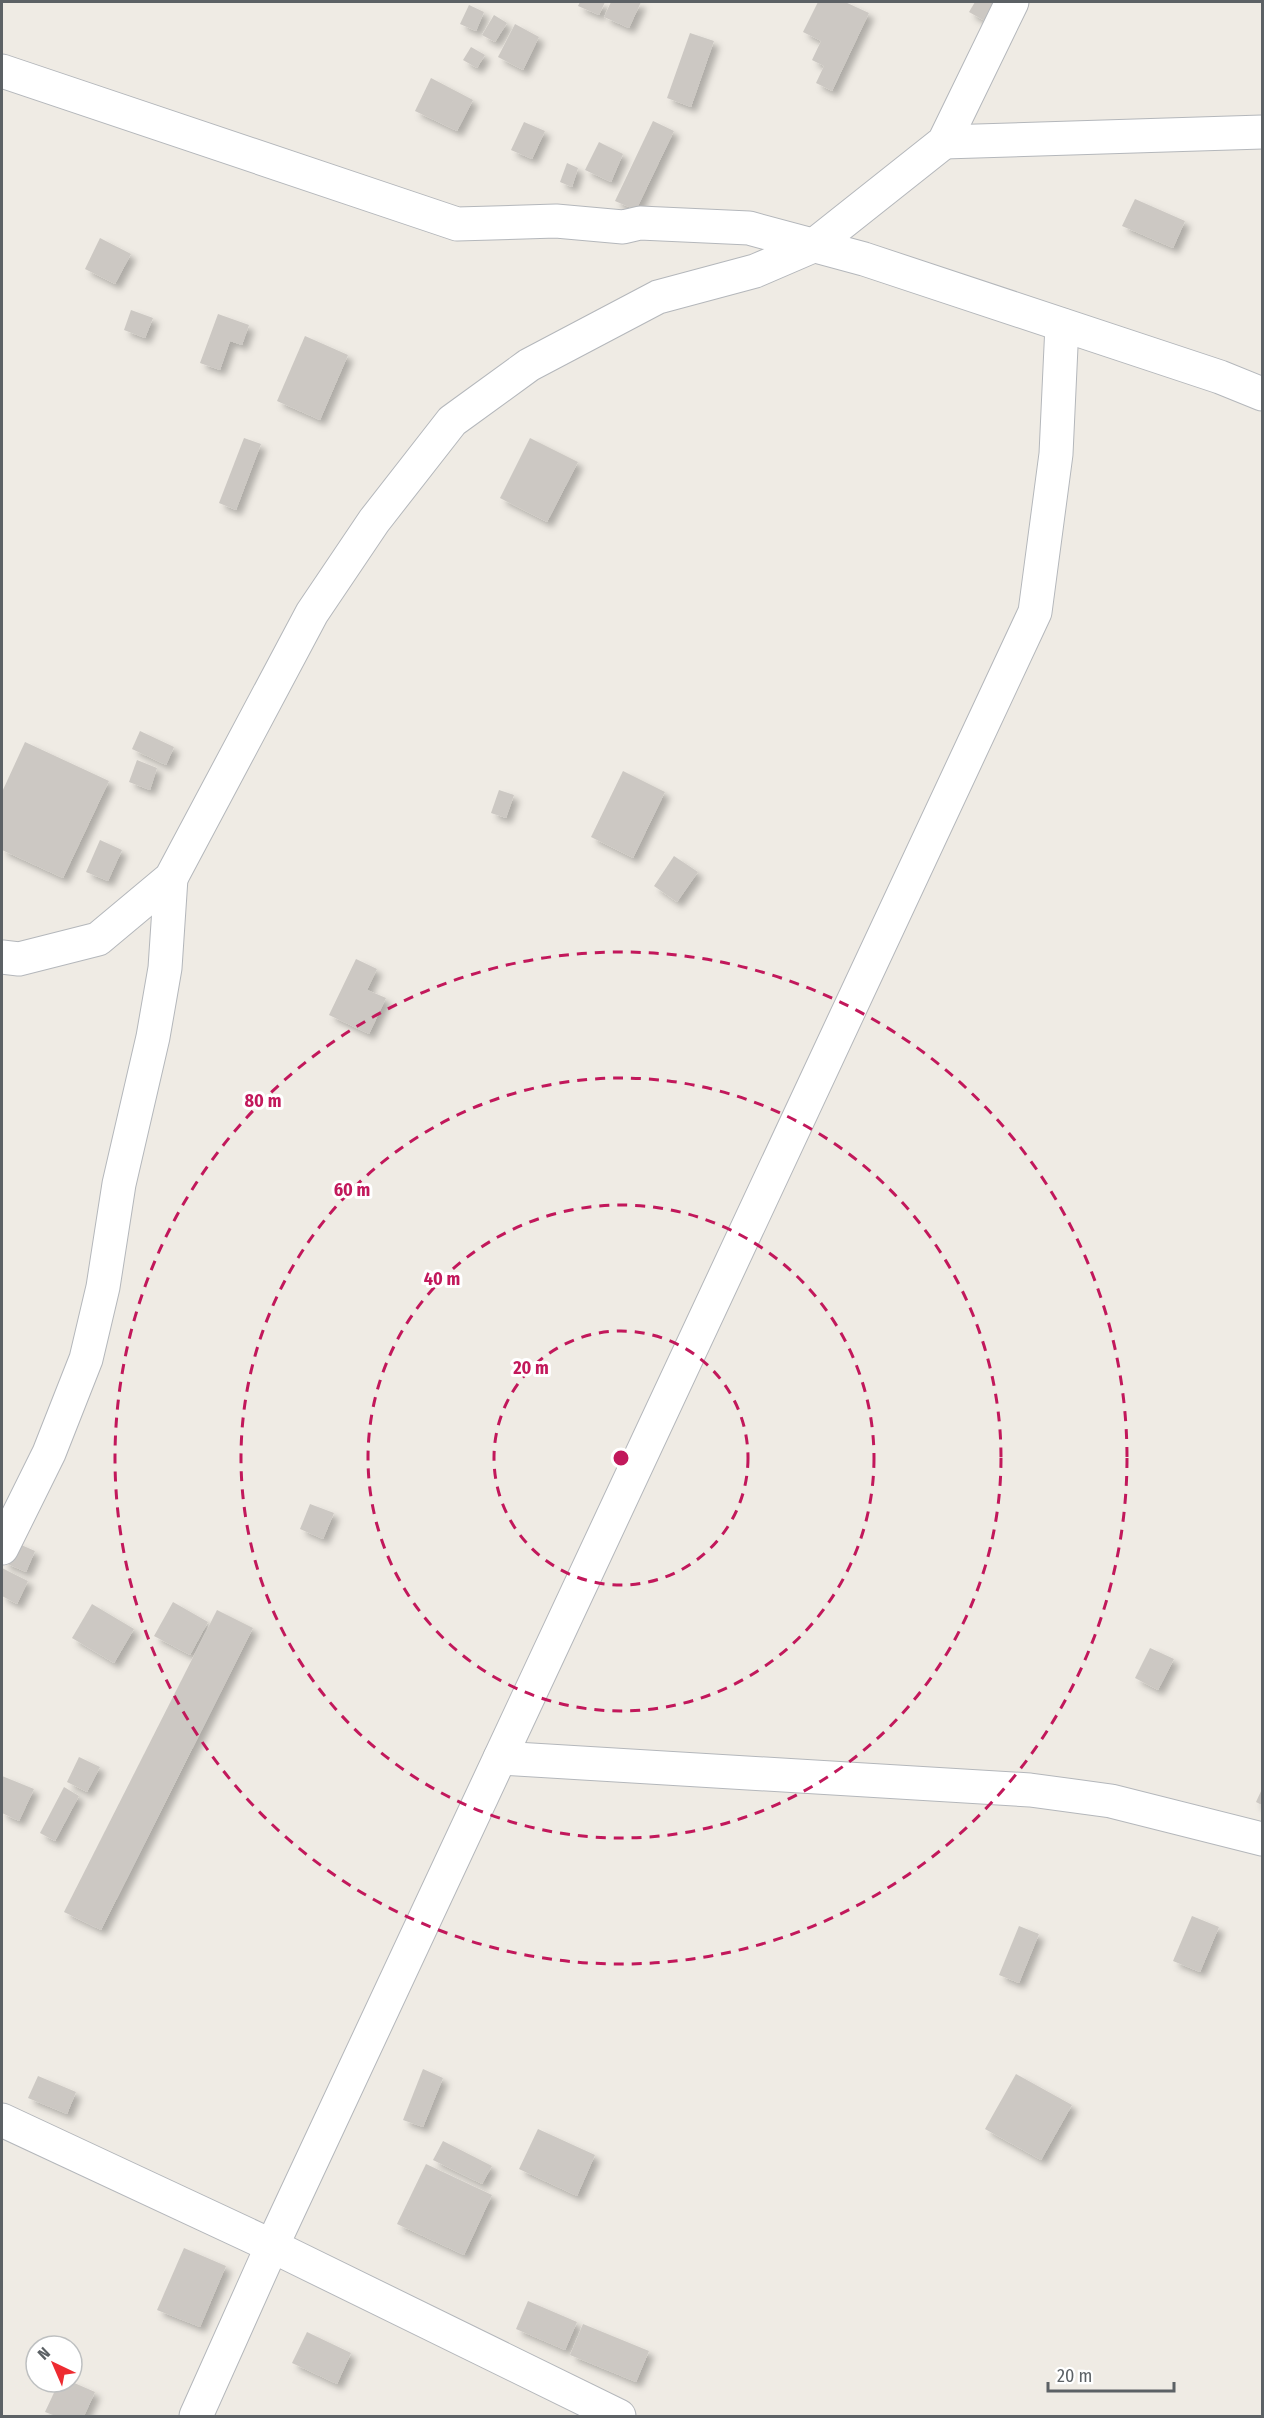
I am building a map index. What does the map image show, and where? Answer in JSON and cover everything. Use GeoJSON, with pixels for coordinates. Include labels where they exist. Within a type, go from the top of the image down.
{"type":"FeatureCollection","features":[{"type":"Feature","properties":{"kind":"street"},"geometry":{"type":"LineString","coordinates":[[2,957],[19,959],[98,939],[171,878],[312,613],[374,521],[452,421],[529,365],[658,297],[755,271],[813,246],[944,142],[1012,2]]}},
{"type":"Feature","properties":{"kind":"street"},"geometry":{"type":"LineString","coordinates":[[2,71],[457,224],[556,221],[623,227],[640,223],[738,228],[864,259],[1263,394]]}},
{"type":"Feature","properties":{"kind":"street"},"geometry":{"type":"LineString","coordinates":[[944,142],[1263,132]]}},
{"type":"Feature","properties":{"kind":"street"},"geometry":{"type":"LineString","coordinates":[[196,2416],[272,2246],[1035,612],[1056,454],[1062,325]]}},
{"type":"Feature","properties":{"kind":"street"},"geometry":{"type":"LineString","coordinates":[[2,1548],[49,1453],[86,1359],[103,1287],[119,1184],[153,1037],[165,968],[171,878]]}},
{"type":"Feature","properties":{"kind":"street"},"geometry":{"type":"LineString","coordinates":[[500,1758],[1030,1790],[1111,1801],[1263,1839]]}},
{"type":"Feature","properties":{"kind":"street"},"geometry":{"type":"LineString","coordinates":[[2,2120],[272,2246],[619,2416]]}},
{"type":"Feature","properties":{"kind":"building"},"geometry":{"type":"Polygon","coordinates":[[[580,2],[605,2],[599,15],[578,6],[580,2]]]}},
{"type":"Feature","properties":{"kind":"building"},"geometry":{"type":"Polygon","coordinates":[[[611,2],[641,2],[629,28],[604,17],[611,2]]]}},
{"type":"Feature","properties":{"kind":"building"},"geometry":{"type":"Polygon","coordinates":[[[818,2],[845,2],[869,13],[832,91],[816,83],[824,66],[812,60],[821,41],[803,32],[818,2]]]}},
{"type":"Feature","properties":{"kind":"building"},"geometry":{"type":"Polygon","coordinates":[[[975,2],[1006,2],[992,25],[969,12],[975,2]]]}},
{"type":"Feature","properties":{"kind":"building"},"geometry":{"type":"Polygon","coordinates":[[[469,5],[484,12],[476,31],[460,24],[469,5]]]}},
{"type":"Feature","properties":{"kind":"building"},"geometry":{"type":"Polygon","coordinates":[[[494,15],[507,23],[495,42],[482,35],[494,15]]]}},
{"type":"Feature","properties":{"kind":"building"},"geometry":{"type":"Polygon","coordinates":[[[515,24],[539,37],[523,70],[498,57],[515,24]]]}},
{"type":"Feature","properties":{"kind":"building"},"geometry":{"type":"Polygon","coordinates":[[[690,33],[714,41],[691,107],[667,98],[690,33]]]}},
{"type":"Feature","properties":{"kind":"building"},"geometry":{"type":"Polygon","coordinates":[[[471,47],[485,55],[477,68],[463,60],[471,47]]]}},
{"type":"Feature","properties":{"kind":"building"},"geometry":{"type":"Polygon","coordinates":[[[431,78],[473,100],[457,131],[415,111],[431,78]]]}},
{"type":"Feature","properties":{"kind":"building"},"geometry":{"type":"Polygon","coordinates":[[[653,121],[674,131],[636,210],[615,201],[653,121]]]}},
{"type":"Feature","properties":{"kind":"building"},"geometry":{"type":"Polygon","coordinates":[[[524,122],[545,131],[532,159],[511,150],[524,122]]]}},
{"type":"Feature","properties":{"kind":"building"},"geometry":{"type":"Polygon","coordinates":[[[599,142],[623,154],[611,182],[585,170],[599,142]]]}},
{"type":"Feature","properties":{"kind":"building"},"geometry":{"type":"Polygon","coordinates":[[[567,163],[578,168],[572,187],[560,182],[567,163]]]}},
{"type":"Feature","properties":{"kind":"building"},"geometry":{"type":"Polygon","coordinates":[[[1135,199],[1185,221],[1173,248],[1122,226],[1135,199]]]}},
{"type":"Feature","properties":{"kind":"building"},"geometry":{"type":"Polygon","coordinates":[[[100,238],[131,254],[115,284],[85,269],[100,238]]]}},
{"type":"Feature","properties":{"kind":"building"},"geometry":{"type":"Polygon","coordinates":[[[131,310],[153,318],[145,338],[124,330],[131,310]]]}},
{"type":"Feature","properties":{"kind":"building"},"geometry":{"type":"Polygon","coordinates":[[[218,314],[249,325],[242,345],[230,341],[220,370],[200,363],[218,314]]]}},
{"type":"Feature","properties":{"kind":"building"},"geometry":{"type":"Polygon","coordinates":[[[305,336],[348,355],[320,420],[277,401],[305,336]]]}},
{"type":"Feature","properties":{"kind":"building"},"geometry":{"type":"Polygon","coordinates":[[[244,438],[261,444],[236,510],[219,503],[244,438]]]}},
{"type":"Feature","properties":{"kind":"building"},"geometry":{"type":"Polygon","coordinates":[[[530,438],[578,462],[547,522],[500,498],[530,438]]]}},
{"type":"Feature","properties":{"kind":"building"},"geometry":{"type":"Polygon","coordinates":[[[140,731],[174,747],[166,765],[132,749],[140,731]]]}},
{"type":"Feature","properties":{"kind":"building"},"geometry":{"type":"Polygon","coordinates":[[[25,742],[109,781],[63,878],[2,850],[2,792],[25,742]]]}},
{"type":"Feature","properties":{"kind":"building"},"geometry":{"type":"Polygon","coordinates":[[[137,760],[157,768],[150,790],[129,782],[137,760]]]}},
{"type":"Feature","properties":{"kind":"building"},"geometry":{"type":"Polygon","coordinates":[[[623,771],[665,792],[633,858],[591,837],[623,771]]]}},
{"type":"Feature","properties":{"kind":"building"},"geometry":{"type":"Polygon","coordinates":[[[499,790],[514,795],[506,818],[491,813],[499,790]]]}},
{"type":"Feature","properties":{"kind":"building"},"geometry":{"type":"Polygon","coordinates":[[[100,840],[122,850],[108,881],[86,872],[100,840]]]}},
{"type":"Feature","properties":{"kind":"building"},"geometry":{"type":"Polygon","coordinates":[[[674,856],[698,872],[677,902],[654,886],[674,856]]]}},
{"type":"Feature","properties":{"kind":"building"},"geometry":{"type":"Polygon","coordinates":[[[356,959],[377,969],[367,990],[386,998],[369,1034],[329,1015],[356,959]]]}},
{"type":"Feature","properties":{"kind":"building"},"geometry":{"type":"Polygon","coordinates":[[[310,1504],[334,1513],[323,1539],[300,1529],[310,1504]]]}},
{"type":"Feature","properties":{"kind":"building"},"geometry":{"type":"Polygon","coordinates":[[[12,1541],[35,1551],[26,1572],[3,1562],[12,1541]]]}},
{"type":"Feature","properties":{"kind":"building"},"geometry":{"type":"Polygon","coordinates":[[[2,1568],[28,1581],[17,1604],[2,1596],[2,1568]]]}},
{"type":"Feature","properties":{"kind":"building"},"geometry":{"type":"Polygon","coordinates":[[[173,1602],[208,1622],[190,1655],[154,1636],[173,1602]]]}},
{"type":"Feature","properties":{"kind":"building"},"geometry":{"type":"Polygon","coordinates":[[[92,1604],[134,1629],[114,1663],[72,1638],[92,1604]]]}},
{"type":"Feature","properties":{"kind":"building"},"geometry":{"type":"Polygon","coordinates":[[[217,1610],[253,1628],[101,1930],[64,1912],[217,1610]]]}},
{"type":"Feature","properties":{"kind":"building"},"geometry":{"type":"Polygon","coordinates":[[[1150,1648],[1174,1659],[1158,1690],[1135,1678],[1150,1648]]]}},
{"type":"Feature","properties":{"kind":"building"},"geometry":{"type":"Polygon","coordinates":[[[79,1757],[100,1767],[87,1792],[67,1782],[79,1757]]]}},
{"type":"Feature","properties":{"kind":"building"},"geometry":{"type":"Polygon","coordinates":[[[2,1776],[34,1789],[19,1821],[2,1813],[2,1776]]]}},
{"type":"Feature","properties":{"kind":"building"},"geometry":{"type":"Polygon","coordinates":[[[64,1787],[79,1796],[55,1841],[40,1833],[64,1787]]]}},
{"type":"Feature","properties":{"kind":"building"},"geometry":{"type":"Polygon","coordinates":[[[1262,1789],[1262,1805],[1256,1802],[1262,1789]]]}},
{"type":"Feature","properties":{"kind":"building"},"geometry":{"type":"Polygon","coordinates":[[[1192,1916],[1219,1927],[1200,1972],[1173,1961],[1192,1916]]]}},
{"type":"Feature","properties":{"kind":"building"},"geometry":{"type":"Polygon","coordinates":[[[1019,1926],[1039,1934],[1019,1983],[999,1975],[1019,1926]]]}},
{"type":"Feature","properties":{"kind":"building"},"geometry":{"type":"Polygon","coordinates":[[[423,2069],[443,2078],[423,2127],[403,2120],[423,2069]]]}},
{"type":"Feature","properties":{"kind":"building"},"geometry":{"type":"Polygon","coordinates":[[[1016,2074],[1072,2105],[1041,2160],[985,2129],[1016,2074]]]}},
{"type":"Feature","properties":{"kind":"building"},"geometry":{"type":"Polygon","coordinates":[[[38,2076],[76,2092],[67,2114],[28,2098],[38,2076]]]}},
{"type":"Feature","properties":{"kind":"building"},"geometry":{"type":"Polygon","coordinates":[[[538,2129],[595,2155],[577,2196],[519,2169],[538,2129]]]}},
{"type":"Feature","properties":{"kind":"building"},"geometry":{"type":"Polygon","coordinates":[[[443,2141],[492,2166],[482,2184],[433,2160],[443,2141]]]}},
{"type":"Feature","properties":{"kind":"building"},"geometry":{"type":"Polygon","coordinates":[[[426,2164],[492,2195],[464,2255],[397,2224],[426,2164]]]}},
{"type":"Feature","properties":{"kind":"building"},"geometry":{"type":"Polygon","coordinates":[[[184,2248],[226,2266],[200,2327],[157,2310],[184,2248]]]}},
{"type":"Feature","properties":{"kind":"building"},"geometry":{"type":"Polygon","coordinates":[[[528,2301],[577,2322],[565,2350],[516,2329],[528,2301]]]}},
{"type":"Feature","properties":{"kind":"building"},"geometry":{"type":"Polygon","coordinates":[[[583,2324],[649,2351],[636,2382],[570,2355],[583,2324]]]}},
{"type":"Feature","properties":{"kind":"building"},"geometry":{"type":"Polygon","coordinates":[[[307,2332],[351,2353],[337,2384],[292,2363],[307,2332]]]}},
{"type":"Feature","properties":{"kind":"building"},"geometry":{"type":"Polygon","coordinates":[[[84,2387],[95,2392],[84,2416],[56,2416],[45,2412],[53,2394],[84,2394],[84,2387]]]}}]}
